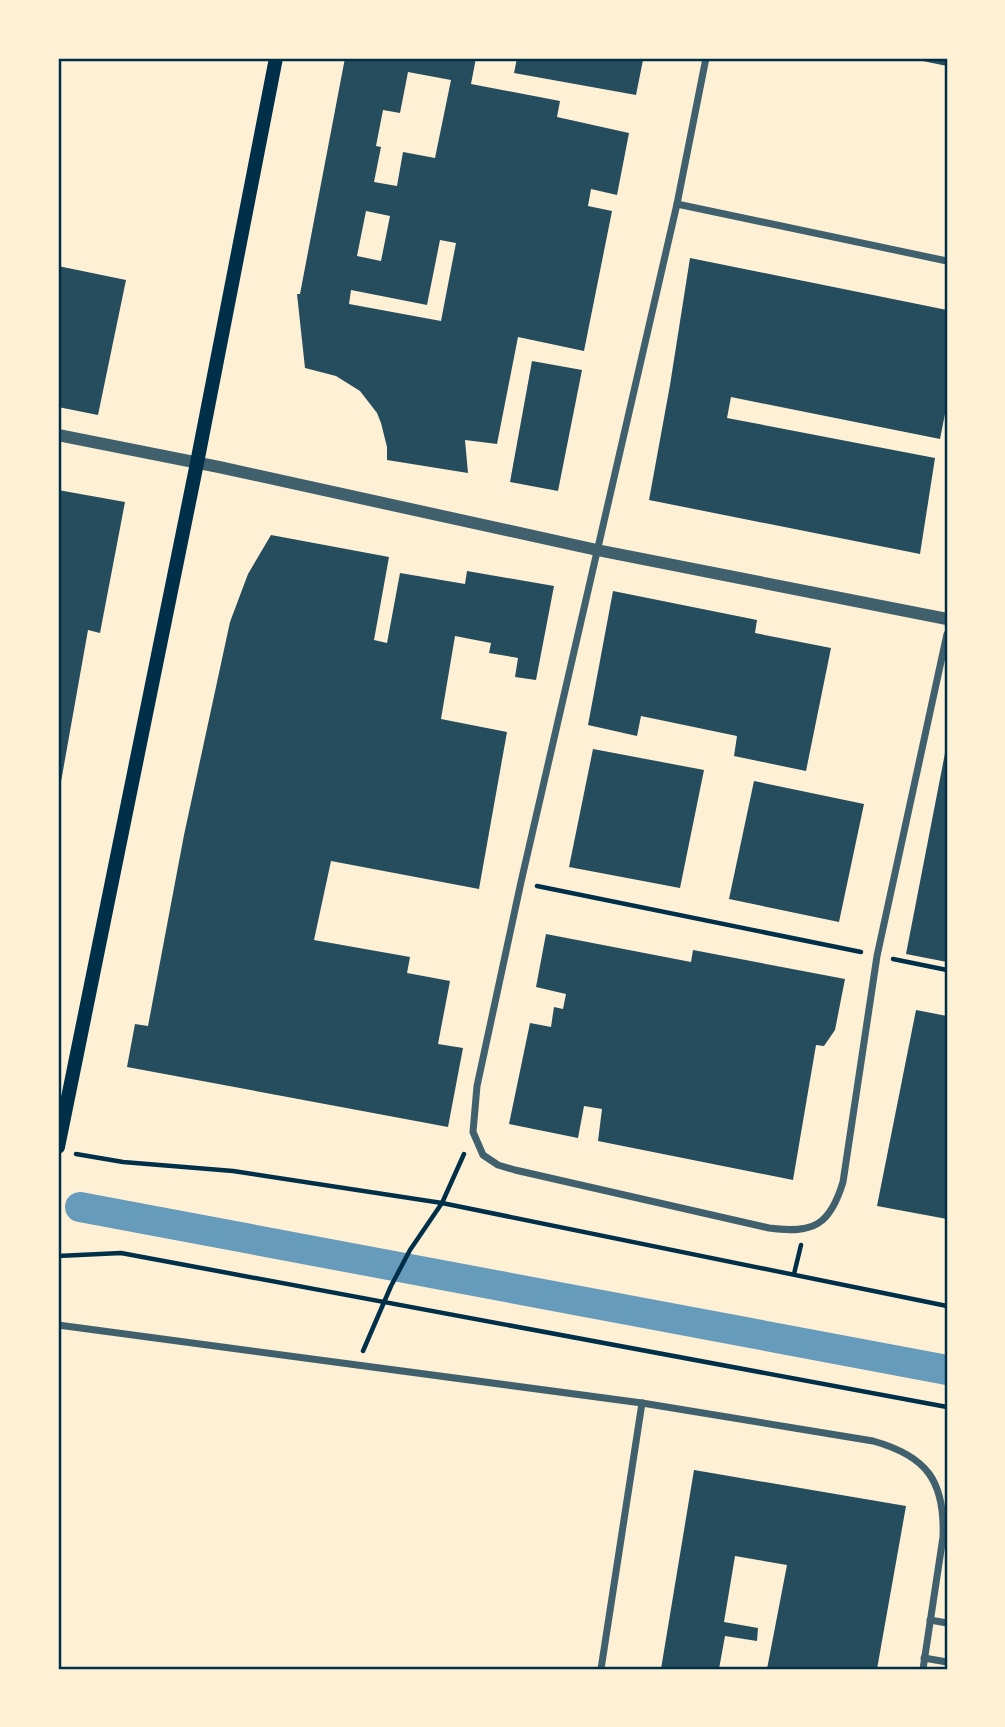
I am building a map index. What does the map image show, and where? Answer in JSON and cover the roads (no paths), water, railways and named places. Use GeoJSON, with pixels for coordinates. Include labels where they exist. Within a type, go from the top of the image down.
{"type":"FeatureCollection","features":[{"type":"Feature","properties":{"kind":"main road"},"geometry":{"type":"LineString","coordinates":[[63,1150],[276,58]]}},
{"type":"Feature","properties":{"kind":"street"},"geometry":{"type":"LineString","coordinates":[[706,58],[677,204],[521,882],[477,1086],[473,1132],[484,1155],[498,1165],[515,1170],[769,1228],[795,1230],[825,1219],[835,1206],[843,1182],[877,956],[947,634]]}},
{"type":"Feature","properties":{"kind":"street"},"geometry":{"type":"LineString","coordinates":[[677,204],[947,261]]}},
{"type":"Feature","properties":{"kind":"street"},"geometry":{"type":"LineString","coordinates":[[58,435],[597,550],[947,619]]}},
{"type":"Feature","properties":{"kind":"street"},"geometry":{"type":"LineString","coordinates":[[58,1325],[642,1403],[884,1444],[911,1456],[928,1469],[935,1481],[943,1517],[923,1669]]}},
{"type":"Feature","properties":{"kind":"street"},"geometry":{"type":"LineString","coordinates":[[601,1669],[642,1403]]}},
{"type":"Feature","properties":{"kind":"street"},"geometry":{"type":"LineString","coordinates":[[930,1620],[947,1623]]}},
{"type":"Feature","properties":{"kind":"street"},"geometry":{"type":"LineString","coordinates":[[924,1658],[947,1662]]}},
{"type":"Feature","properties":{"kind":"waterway"},"geometry":{"type":"LineString","coordinates":[[80,1207],[947,1370]]}}]}
